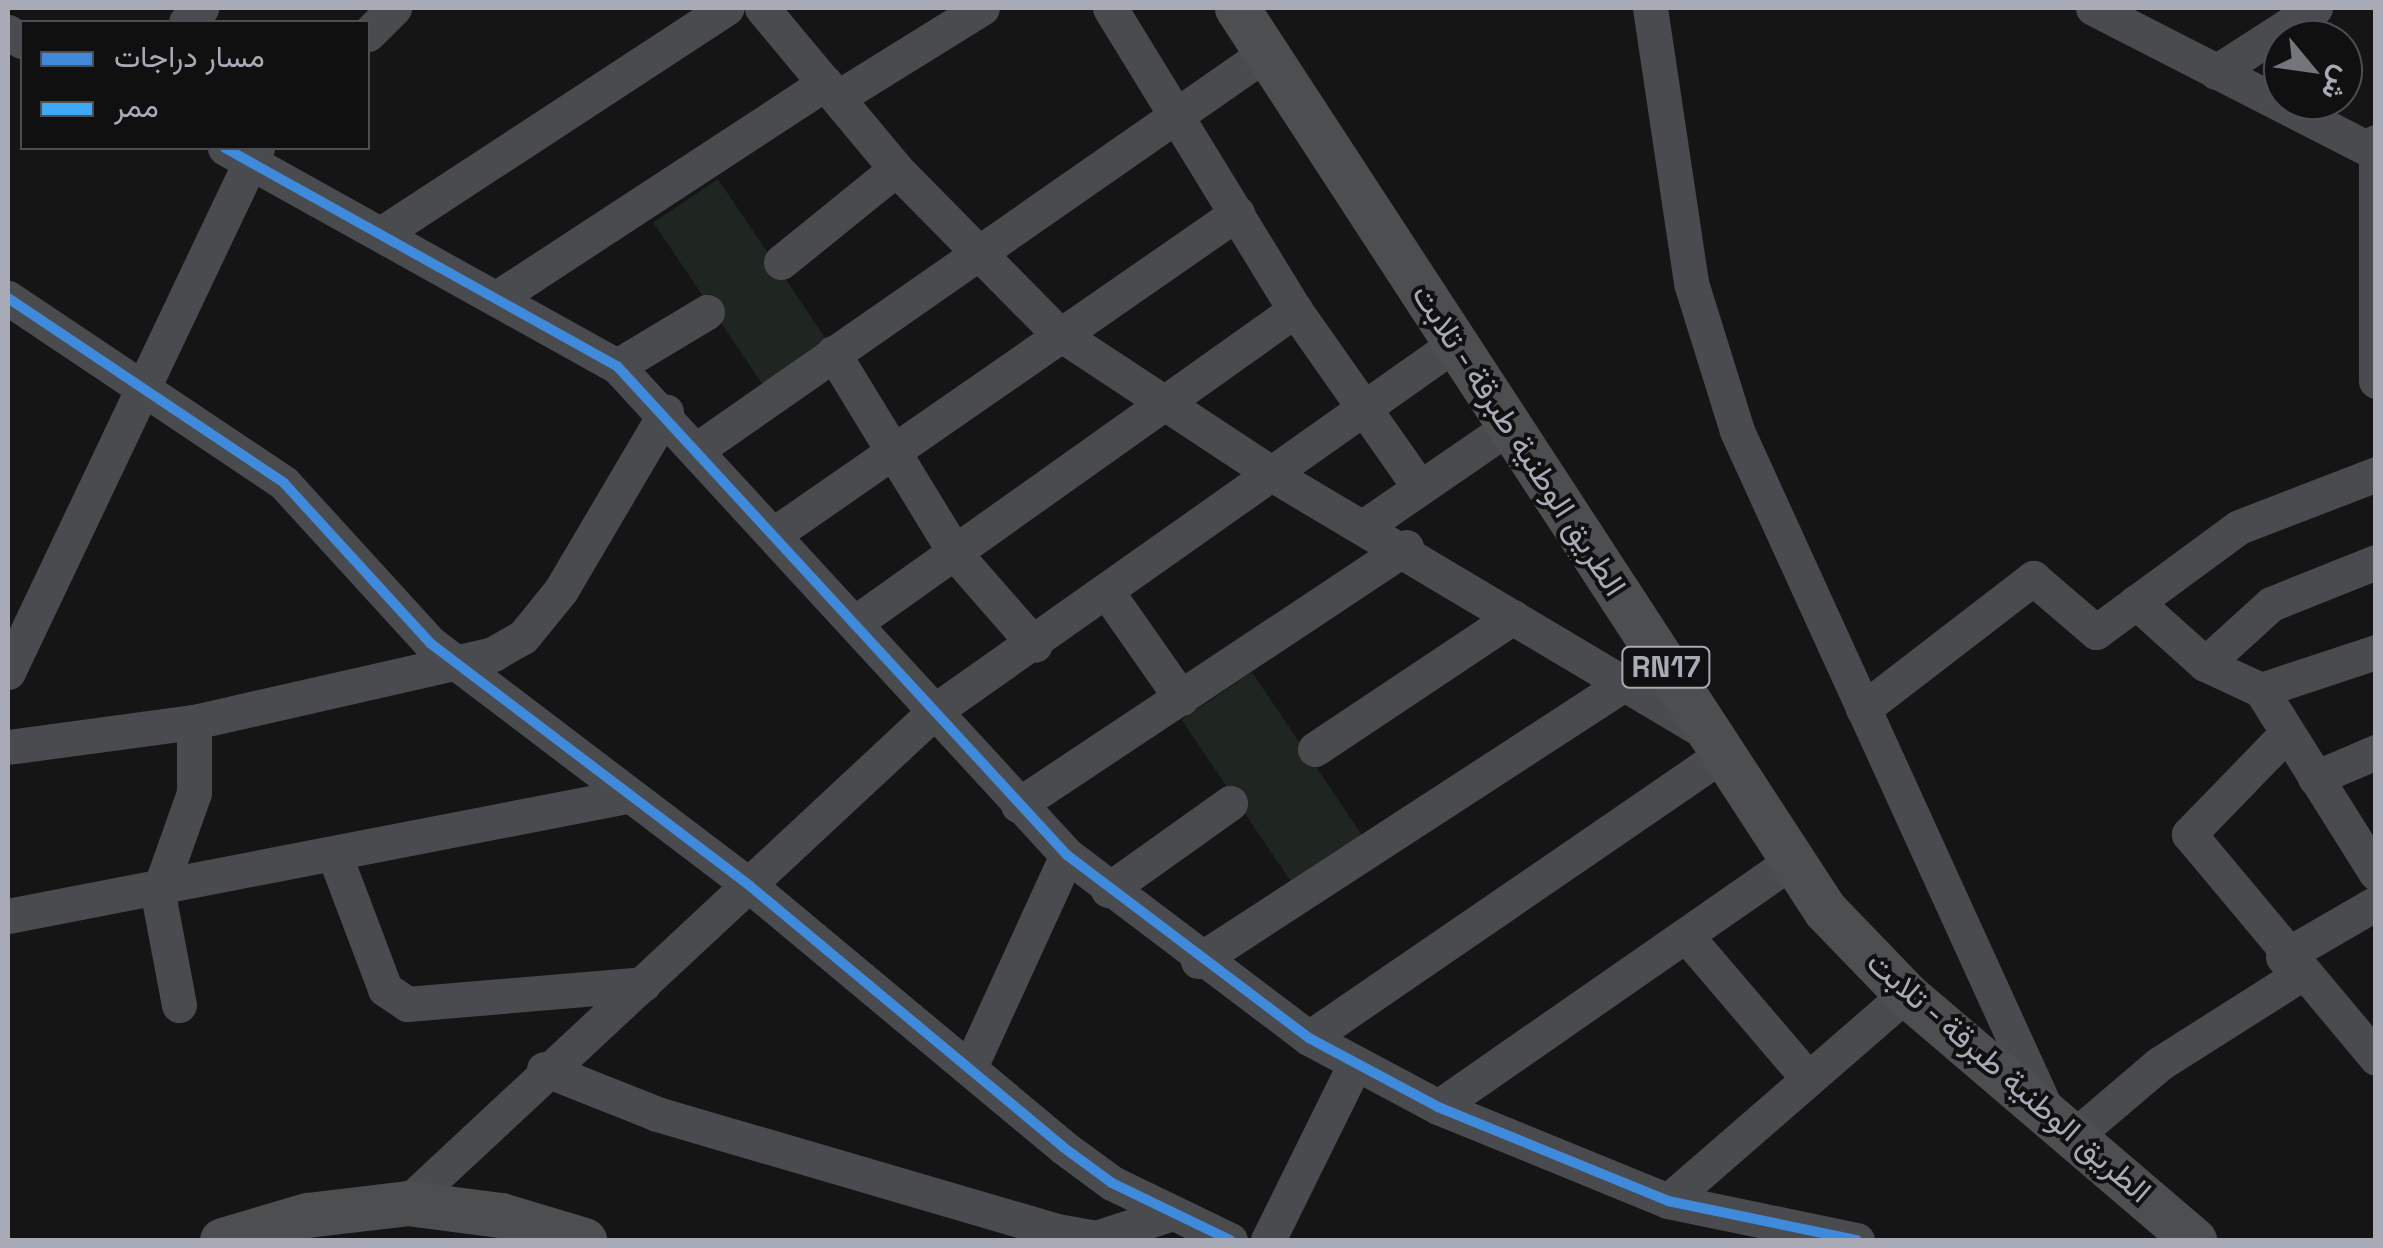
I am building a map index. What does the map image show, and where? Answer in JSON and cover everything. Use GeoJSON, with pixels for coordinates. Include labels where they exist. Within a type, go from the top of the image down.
{"type":"FeatureCollection","features":[{"type":"Feature","properties":{"kind":"main road","name":"الطريق الوطنية طبرقة - تلابت"},"geometry":{"type":"LineString","coordinates":[[1237,8],[1263,55],[1456,343],[1825,910],[1906,994],[2061,1120],[2194,1240]]}},
{"type":"Feature","properties":{"kind":"main road"},"geometry":{"type":"LineString","coordinates":[[222,1240],[307,1216],[407,1203],[501,1215],[584,1240]]}},
{"type":"Feature","properties":{"kind":"street"},"geometry":{"type":"LineString","coordinates":[[370,32],[394,8]]}},
{"type":"Feature","properties":{"kind":"street"},"geometry":{"type":"LineString","coordinates":[[381,234],[726,8]]}},
{"type":"Feature","properties":{"kind":"street"},"geometry":{"type":"LineString","coordinates":[[762,8],[896,170],[1057,332],[1275,476],[1406,547],[1716,744],[1309,1038]]}},
{"type":"Feature","properties":{"kind":"street"},"geometry":{"type":"LineString","coordinates":[[500,296],[833,90],[982,8]]}},
{"type":"Feature","properties":{"kind":"street"},"geometry":{"type":"LineString","coordinates":[[1110,8],[1295,310],[1361,412],[1418,485]]}},
{"type":"Feature","properties":{"kind":"street"},"geometry":{"type":"LineString","coordinates":[[1650,8],[1690,283],[1737,431],[1863,708],[2061,1120],[2159,1064],[2376,903]]}},
{"type":"Feature","properties":{"kind":"street"},"geometry":{"type":"LineString","coordinates":[[2093,8],[2375,152]]}},
{"type":"Feature","properties":{"kind":"street"},"geometry":{"type":"LineString","coordinates":[[2216,72],[2315,8]]}},
{"type":"Feature","properties":{"kind":"street"},"geometry":{"type":"LineString","coordinates":[[698,448],[1174,110],[1263,55]]}},
{"type":"Feature","properties":{"kind":"street"},"geometry":{"type":"LineString","coordinates":[[2376,142],[2376,381]]}},
{"type":"Feature","properties":{"kind":"street"},"geometry":{"type":"LineString","coordinates":[[8,672],[243,151],[381,234],[500,296],[618,366],[777,532],[1018,806],[1067,854],[1198,961],[1309,1038],[1354,1066],[1438,1107],[1668,1200],[1857,1240]]}},
{"type":"Feature","properties":{"kind":"street"},"geometry":{"type":"LineString","coordinates":[[781,262],[896,170]]}},
{"type":"Feature","properties":{"kind":"street"},"geometry":{"type":"LineString","coordinates":[[777,532],[892,454],[1057,332],[1238,213]]}},
{"type":"Feature","properties":{"kind":"street"},"geometry":{"type":"LineString","coordinates":[[8,298],[284,483],[456,664],[750,886],[1112,1183],[1230,1240]]}},
{"type":"Feature","properties":{"kind":"street"},"geometry":{"type":"LineString","coordinates":[[856,622],[957,556],[1295,310]]}},
{"type":"Feature","properties":{"kind":"street"},"geometry":{"type":"LineString","coordinates":[[618,366],[707,312]]}},
{"type":"Feature","properties":{"kind":"street"},"geometry":{"type":"LineString","coordinates":[[407,1203],[544,1070],[750,886],[936,710],[1109,595],[1456,343]]}},
{"type":"Feature","properties":{"kind":"street"},"geometry":{"type":"LineString","coordinates":[[833,352],[957,556],[1035,645]]}},
{"type":"Feature","properties":{"kind":"street"},"geometry":{"type":"LineString","coordinates":[[8,747],[194,722],[456,664],[522,637],[561,590],[666,412]]}},
{"type":"Feature","properties":{"kind":"street"},"geometry":{"type":"LineString","coordinates":[[1366,525],[1418,485],[1510,426]]}},
{"type":"Feature","properties":{"kind":"street"},"geometry":{"type":"LineString","coordinates":[[1863,708],[2033,578],[2090,633],[2239,527],[2376,474]]}},
{"type":"Feature","properties":{"kind":"street"},"geometry":{"type":"LineString","coordinates":[[1018,806],[1406,547]]}},
{"type":"Feature","properties":{"kind":"street"},"geometry":{"type":"LineString","coordinates":[[2205,664],[2271,604],[2376,562]]}},
{"type":"Feature","properties":{"kind":"street"},"geometry":{"type":"LineString","coordinates":[[1109,595],[1181,698]]}},
{"type":"Feature","properties":{"kind":"street"},"geometry":{"type":"LineString","coordinates":[[2136,602],[2205,664],[2261,690],[2376,872]]}},
{"type":"Feature","properties":{"kind":"street"},"geometry":{"type":"LineString","coordinates":[[1315,749],[1512,617]]}},
{"type":"Feature","properties":{"kind":"street"},"geometry":{"type":"LineString","coordinates":[[2261,690],[2376,652]]}},
{"type":"Feature","properties":{"kind":"street"},"geometry":{"type":"LineString","coordinates":[[1198,961],[1622,685]]}},
{"type":"Feature","properties":{"kind":"street"},"geometry":{"type":"LineString","coordinates":[[179,1005],[158,894],[194,793],[194,722]]}},
{"type":"Feature","properties":{"kind":"street"},"geometry":{"type":"LineString","coordinates":[[2287,733],[2189,834],[2291,966],[2376,1058]]}},
{"type":"Feature","properties":{"kind":"street"},"geometry":{"type":"LineString","coordinates":[[2314,778],[2376,752]]}},
{"type":"Feature","properties":{"kind":"street"},"geometry":{"type":"LineString","coordinates":[[8,916],[158,894],[626,796]]}},
{"type":"Feature","properties":{"kind":"street"},"geometry":{"type":"LineString","coordinates":[[1108,890],[1230,803]]}},
{"type":"Feature","properties":{"kind":"street"},"geometry":{"type":"LineString","coordinates":[[970,1067],[1067,854]]}},
{"type":"Feature","properties":{"kind":"street"},"geometry":{"type":"LineString","coordinates":[[336,859],[386,989],[408,1004],[643,984]]}},
{"type":"Feature","properties":{"kind":"street"},"geometry":{"type":"LineString","coordinates":[[1438,1107],[1689,939],[1793,860]]}},
{"type":"Feature","properties":{"kind":"street"},"geometry":{"type":"LineString","coordinates":[[1689,939],[1806,1076]]}},
{"type":"Feature","properties":{"kind":"street"},"geometry":{"type":"LineString","coordinates":[[1668,1200],[1806,1076],[1906,994]]}},
{"type":"Feature","properties":{"kind":"street"},"geometry":{"type":"LineString","coordinates":[[1268,1240],[1354,1066]]}},
{"type":"Feature","properties":{"kind":"street"},"geometry":{"type":"LineString","coordinates":[[544,1070],[657,1114],[1057,1231],[1096,1238],[1173,1212]]}},
{"type":"Feature","properties":{"kind":"shaded area"},"geometry":{"type":"Polygon","coordinates":[[[718,179],[836,354],[771,398],[653,223],[718,179]]]}},
{"type":"Feature","properties":{"kind":"shaded area"},"geometry":{"type":"Polygon","coordinates":[[[1252,672],[1372,850],[1302,898],[1182,720],[1252,672]]]}},
{"type":"Feature","properties":{"kind":"cycle path"},"geometry":{"type":"LineString","coordinates":[[229,150],[617,366],[1067,855],[1309,1038],[1438,1107],[1668,1201],[1857,1240]]}},
{"type":"Feature","properties":{"kind":"cycle path"},"geometry":{"type":"LineString","coordinates":[[8,298],[284,483],[430,643],[750,886],[1063,1147],[1112,1183],[1230,1240]]}}]}
